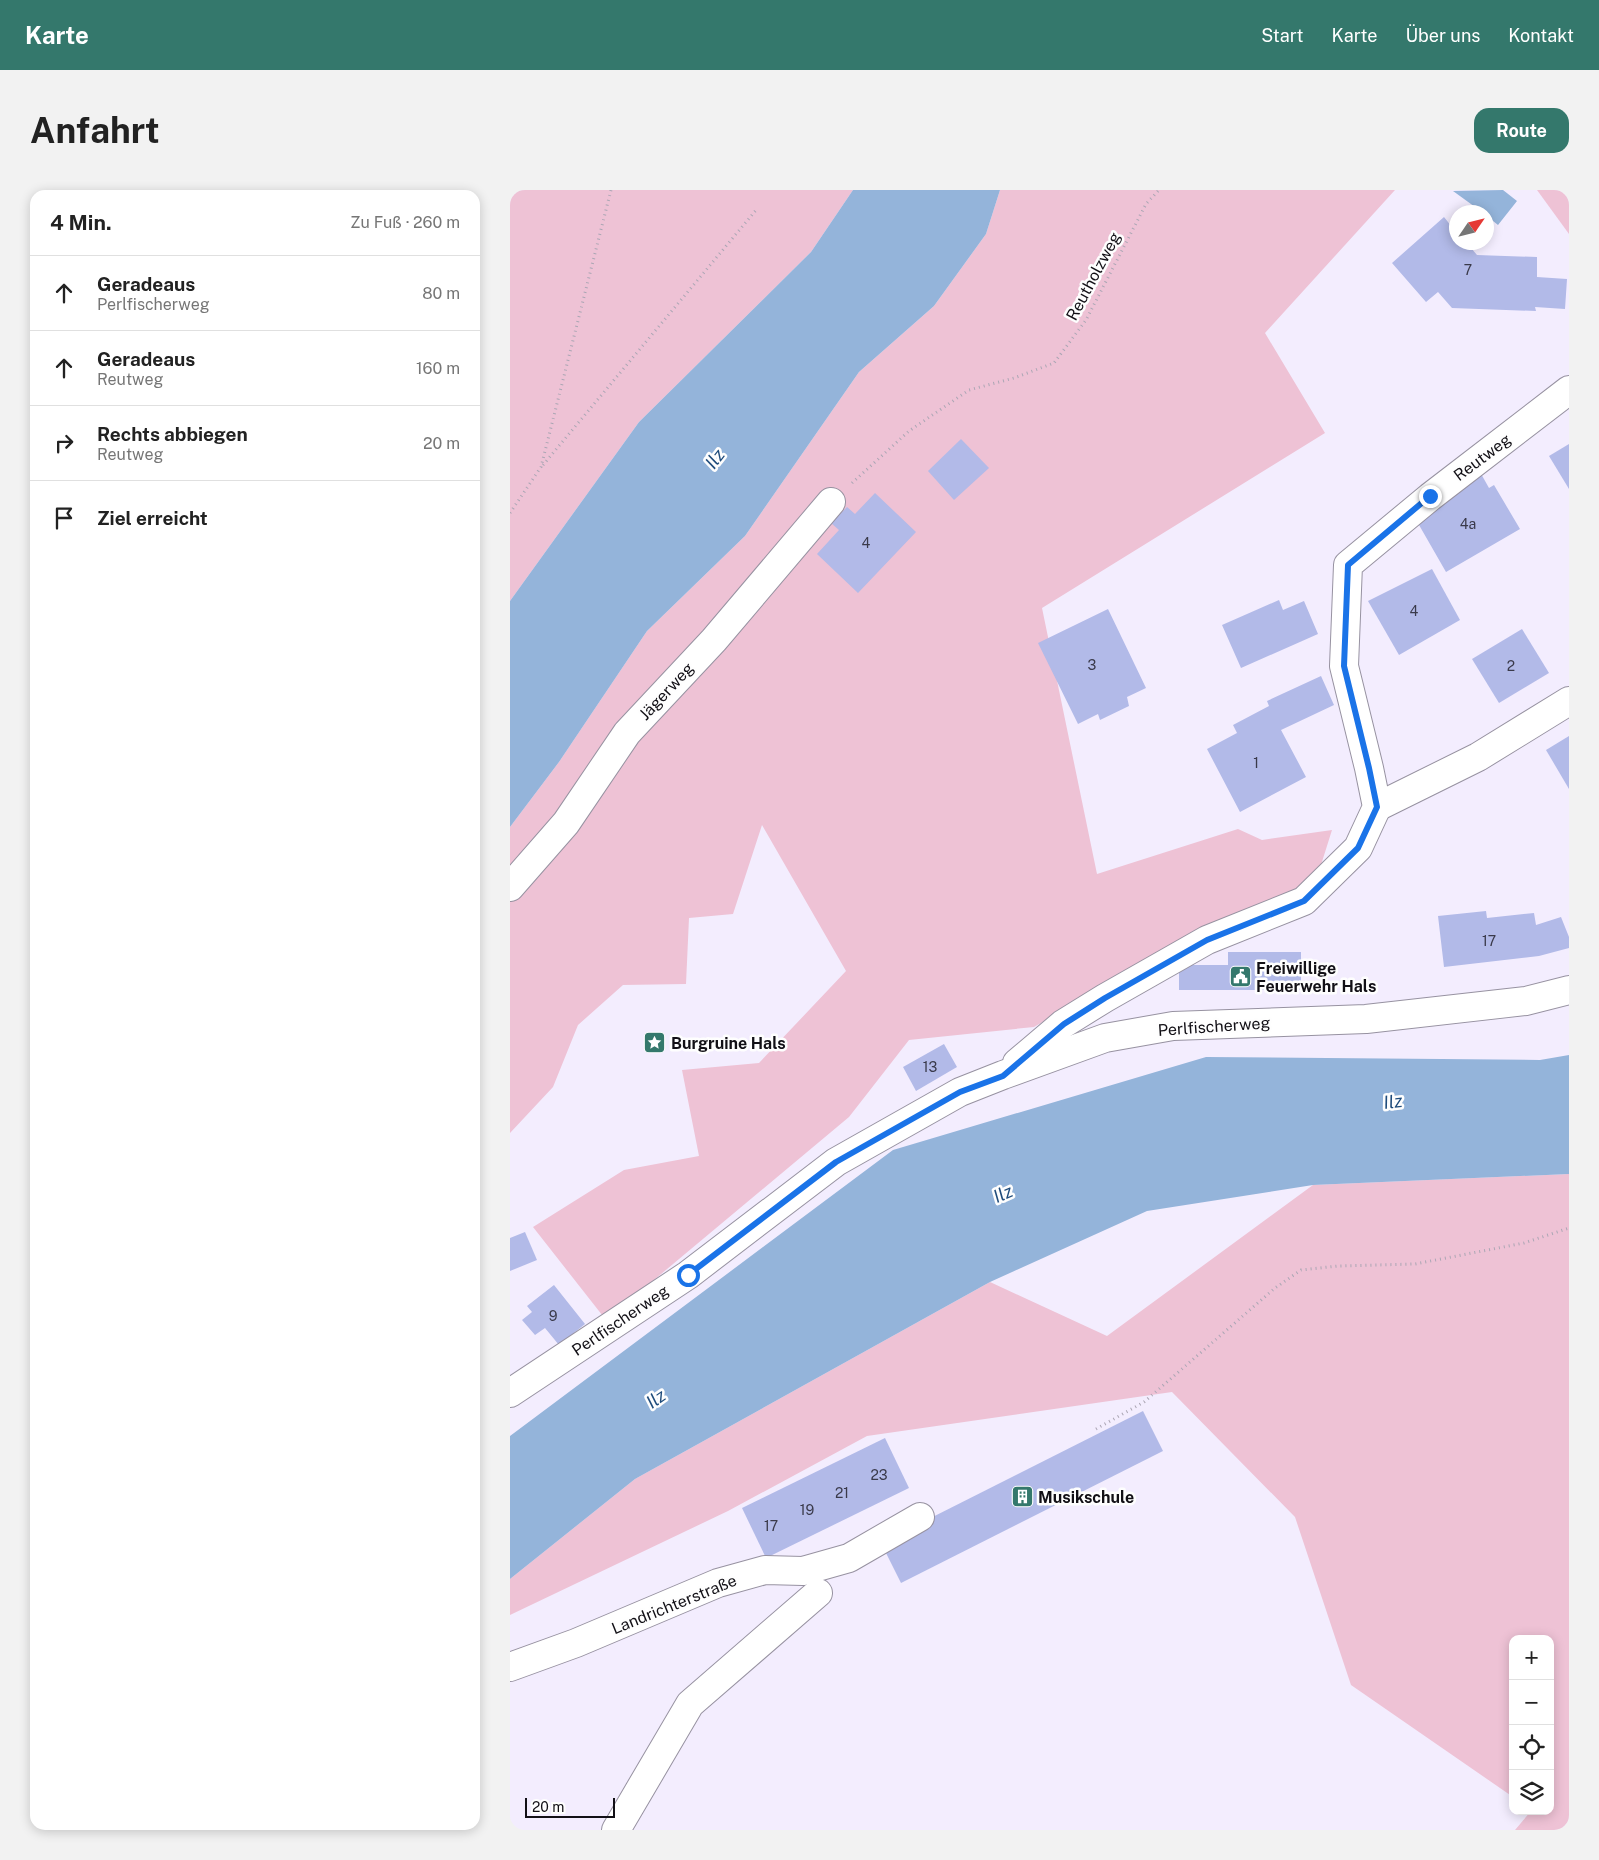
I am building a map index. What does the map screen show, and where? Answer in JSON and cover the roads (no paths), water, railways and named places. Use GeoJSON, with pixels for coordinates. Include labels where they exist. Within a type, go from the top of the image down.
{"type":"FeatureCollection","features":[{"type":"Feature","properties":{"kind":"street","name":"Reutweg"},"geometry":{"type":"LineString","coordinates":[[1377,807],[1344,666],[1348,565],[1430,496],[1569,390]]}},
{"type":"Feature","properties":{"kind":"street","name":"Jägerweg"},"geometry":{"type":"LineString","coordinates":[[510,887],[566,823],[627,733],[714,640],[831,502]]}},
{"type":"Feature","properties":{"kind":"street"},"geometry":{"type":"LineString","coordinates":[[1003,1076],[1064,1024],[1105,998],[1207,940],[1304,901],[1358,848],[1377,807],[1478,757],[1569,702]]}},
{"type":"Feature","properties":{"kind":"street","name":"Perlfischerweg"},"geometry":{"type":"LineString","coordinates":[[510,1393],[688,1275],[836,1162],[960,1092],[1105,1038],[1173,1026],[1366,1019],[1526,1001],[1569,990]]}},
{"type":"Feature","properties":{"kind":"street","name":"Landrichterstraße"},"geometry":{"type":"LineString","coordinates":[[510,1667],[576,1643],[718,1583],[765,1570],[803,1571],[849,1558],[920,1518]]}},
{"type":"Feature","properties":{"kind":"street"},"geometry":{"type":"LineString","coordinates":[[616,1830],[690,1704],[818,1593]]}},
{"type":"Feature","properties":{"kind":"water","name":"Ilz"},"geometry":{"type":"Polygon","coordinates":[[[853,190],[1000,190],[986,234],[934,306],[859,372],[745,536],[647,631],[559,762],[510,827],[510,601],[639,422],[811,252],[853,190]]]}},
{"type":"Feature","properties":{"kind":"water"},"geometry":{"type":"Polygon","coordinates":[[[1503,190],[1517,201],[1498,225],[1494,222],[1494,205],[1472,205],[1453,191],[1503,190]]]}},
{"type":"Feature","properties":{"kind":"water","name":"Ilz"},"geometry":{"type":"Polygon","coordinates":[[[1569,1055],[1569,1174],[1313,1185],[1147,1211],[990,1282],[635,1479],[510,1579],[510,1436],[893,1150],[1206,1057],[1540,1060],[1569,1055]]]}},
{"type":"Feature","properties":{"kind":"place","name":"Freiwillige Feuerwehr Hals"},"geometry":{"type":"Point","coordinates":[1240,977]}},
{"type":"Feature","properties":{"kind":"place","name":"Burgruine Hals"},"geometry":{"type":"Point","coordinates":[655,1043]}},
{"type":"Feature","properties":{"kind":"place","name":"Musikschule"},"geometry":{"type":"Point","coordinates":[1022,1497]}}]}
